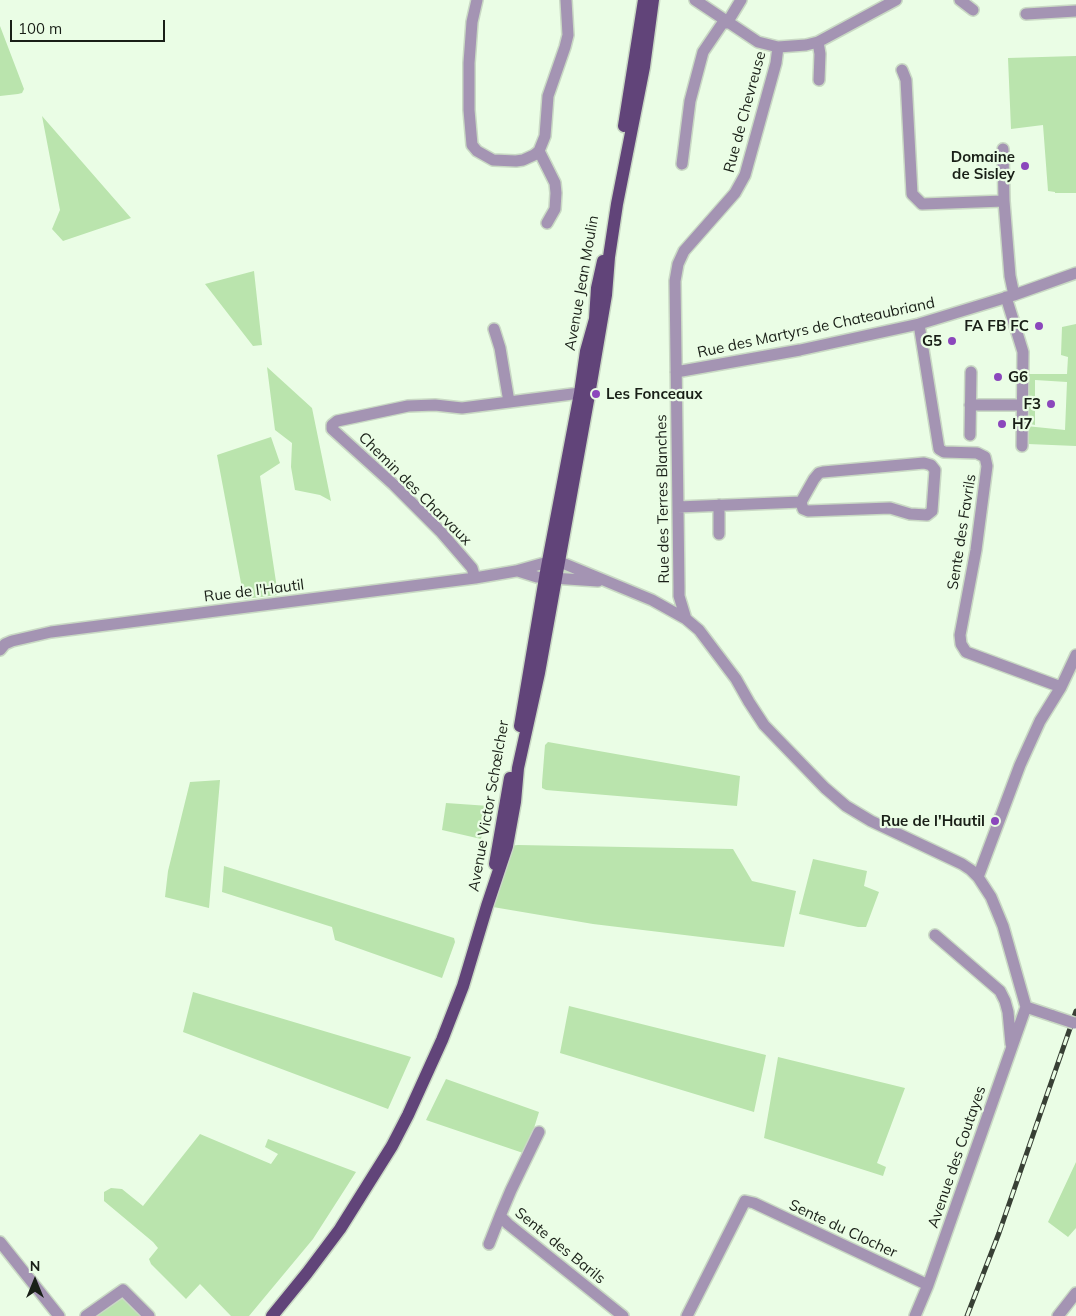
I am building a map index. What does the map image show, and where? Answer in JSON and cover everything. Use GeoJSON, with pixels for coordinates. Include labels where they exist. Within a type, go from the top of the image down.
{"type":"FeatureCollection","features":[{"type":"Feature","properties":{"kind":"main road","name":"Avenue Jean Moulin"},"geometry":{"type":"LineString","coordinates":[[551,570],[586,350],[595,319],[598,282],[604,257],[644,0]]}},
{"type":"Feature","properties":{"kind":"main road","name":"Avenue Jean Moulin"},"geometry":{"type":"LineString","coordinates":[[551,570],[606,295],[617,204],[644,67],[653,0]]}},
{"type":"Feature","properties":{"kind":"main road","name":"Avenue Victor Schœlcher"},"geometry":{"type":"LineString","coordinates":[[272,1316],[340,1230],[387,1153],[408,1115],[450,1020],[472,960],[487,906],[551,570]]}},
{"type":"Feature","properties":{"kind":"street"},"geometry":{"type":"LineString","coordinates":[[477,0],[470,39],[469,63],[469,110],[472,144],[484,156],[501,161],[523,160],[539,151],[545,136],[548,96],[568,35],[566,0]]}},
{"type":"Feature","properties":{"kind":"street"},"geometry":{"type":"LineString","coordinates":[[695,0],[758,42],[778,47],[818,42],[896,0]]}},
{"type":"Feature","properties":{"kind":"street"},"geometry":{"type":"LineString","coordinates":[[682,164],[690,101],[703,52],[741,0]]}},
{"type":"Feature","properties":{"kind":"street"},"geometry":{"type":"LineString","coordinates":[[960,0],[973,10]]}},
{"type":"Feature","properties":{"kind":"street"},"geometry":{"type":"LineString","coordinates":[[1026,14],[1076,11]]}},
{"type":"Feature","properties":{"kind":"street"},"geometry":{"type":"LineString","coordinates":[[818,42],[820,54],[818,80]]}},
{"type":"Feature","properties":{"kind":"street","name":"Rue de Chevreuse"},"geometry":{"type":"LineString","coordinates":[[676,372],[674,281],[678,264],[688,245],[728,202],[740,185],[753,149],[776,62],[778,47]]}},
{"type":"Feature","properties":{"kind":"street"},"geometry":{"type":"LineString","coordinates":[[902,70],[906,80],[912,194],[922,204],[1004,200]]}},
{"type":"Feature","properties":{"kind":"street"},"geometry":{"type":"LineString","coordinates":[[1003,149],[1010,296],[1023,352],[1022,446]]}},
{"type":"Feature","properties":{"kind":"street"},"geometry":{"type":"LineString","coordinates":[[539,151],[555,183],[555,209],[547,223]]}},
{"type":"Feature","properties":{"kind":"street","name":"Rue des Martyrs de Chateaubriand"},"geometry":{"type":"LineString","coordinates":[[676,372],[800,350],[919,324],[1076,273]]}},
{"type":"Feature","properties":{"kind":"street","name":"Sente des Favrils"},"geometry":{"type":"LineString","coordinates":[[919,324],[939,449],[944,452],[977,453],[985,456],[987,466],[976,550],[960,635],[961,644],[966,652],[1061,687]]}},
{"type":"Feature","properties":{"kind":"street"},"geometry":{"type":"LineString","coordinates":[[494,328],[500,348],[509,402],[580,393]]}},
{"type":"Feature","properties":{"kind":"street","name":"Rue des Terres Blanches"},"geometry":{"type":"LineString","coordinates":[[676,372],[679,596],[686,620]]}},
{"type":"Feature","properties":{"kind":"street"},"geometry":{"type":"LineString","coordinates":[[970,435],[971,372]]}},
{"type":"Feature","properties":{"kind":"street","name":"Chemin des Charvaux"},"geometry":{"type":"LineString","coordinates":[[474,578],[472,568],[440,530],[332,429],[332,425],[337,421],[408,406],[435,405],[462,408],[509,402]]}},
{"type":"Feature","properties":{"kind":"street"},"geometry":{"type":"LineString","coordinates":[[970,405],[1022,405]]}},
{"type":"Feature","properties":{"kind":"street"},"geometry":{"type":"LineString","coordinates":[[924,463],[931,465],[935,470],[932,511],[927,515],[910,514],[890,508],[808,511],[803,509],[800,502],[814,479],[819,473],[823,472],[924,463]]}},
{"type":"Feature","properties":{"kind":"street"},"geometry":{"type":"LineString","coordinates":[[678,507],[800,502]]}},
{"type":"Feature","properties":{"kind":"street"},"geometry":{"type":"LineString","coordinates":[[719,505],[720,534]]}},
{"type":"Feature","properties":{"kind":"street","name":"Rue de l'Hautil"},"geometry":{"type":"LineString","coordinates":[[551,570],[609,581]]}},
{"type":"Feature","properties":{"kind":"street","name":"Rue de l'Hautil"},"geometry":{"type":"LineString","coordinates":[[1,648],[12,641],[51,632],[516,571],[537,577],[551,570],[609,581],[671,609],[699,630],[736,680],[764,726],[846,806],[871,821],[962,864],[978,877],[998,912],[1026,1006]]}},
{"type":"Feature","properties":{"kind":"street","name":"Rue des Terres Blanches"},"geometry":{"type":"LineString","coordinates":[[671,609],[679,596]]}},
{"type":"Feature","properties":{"kind":"street"},"geometry":{"type":"LineString","coordinates":[[978,877],[1020,765],[1040,721],[1061,687],[1076,656]]}},
{"type":"Feature","properties":{"kind":"street"},"geometry":{"type":"LineString","coordinates":[[935,935],[1000,992],[1008,1012],[1012,1048]]}},
{"type":"Feature","properties":{"kind":"street"},"geometry":{"type":"LineString","coordinates":[[1026,1006],[1076,1024]]}},
{"type":"Feature","properties":{"kind":"street","name":"Avenue des Coutayes"},"geometry":{"type":"LineString","coordinates":[[915,1316],[928,1285],[1026,1006]]}},
{"type":"Feature","properties":{"kind":"street","name":"Sente des Barils"},"geometry":{"type":"LineString","coordinates":[[539,1132],[500,1216],[623,1316]]}},
{"type":"Feature","properties":{"kind":"street","name":"Sente du Clocher"},"geometry":{"type":"LineString","coordinates":[[687,1316],[745,1201],[754,1203],[928,1285]]}},
{"type":"Feature","properties":{"kind":"street"},"geometry":{"type":"LineString","coordinates":[[489,1244],[500,1216]]}},
{"type":"Feature","properties":{"kind":"street"},"geometry":{"type":"LineString","coordinates":[[1,1245],[59,1316]]}},
{"type":"Feature","properties":{"kind":"street"},"geometry":{"type":"LineString","coordinates":[[86,1316],[124,1290],[149,1316]]}},
{"type":"Feature","properties":{"kind":"street"},"geometry":{"type":"LineString","coordinates":[[1058,1316],[1076,1293]]}},
{"type":"Feature","properties":{"kind":"green space"},"geometry":{"type":"Polygon","coordinates":[[[0,26],[24,89],[22,93],[0,96],[0,26]]]}},
{"type":"Feature","properties":{"kind":"green space"},"geometry":{"type":"Polygon","coordinates":[[[1076,56],[1076,193],[1055,193],[1048,191],[1043,125],[1011,129],[1008,58],[1076,56]]]}},
{"type":"Feature","properties":{"kind":"green space"},"geometry":{"type":"Polygon","coordinates":[[[42,116],[131,218],[63,241],[52,229],[60,210],[42,116]]]}},
{"type":"Feature","properties":{"kind":"green space"},"geometry":{"type":"Polygon","coordinates":[[[254,271],[262,345],[253,346],[205,284],[254,271]]]}},
{"type":"Feature","properties":{"kind":"green space"},"geometry":{"type":"Polygon","coordinates":[[[1076,324],[1076,446],[1028,444],[1026,426],[1065,430],[1067,382],[1035,380],[1035,425],[1026,423],[1028,374],[1067,374],[1068,357],[1061,355],[1062,327],[1076,324]]]}},
{"type":"Feature","properties":{"kind":"green space"},"geometry":{"type":"Polygon","coordinates":[[[267,367],[312,408],[331,501],[320,495],[295,490],[291,467],[292,443],[275,430],[267,367]]]}},
{"type":"Feature","properties":{"kind":"green space"},"geometry":{"type":"Polygon","coordinates":[[[271,437],[280,463],[260,476],[278,595],[244,599],[217,455],[271,437]]]}},
{"type":"Feature","properties":{"kind":"green space"},"geometry":{"type":"Polygon","coordinates":[[[548,742],[740,776],[737,806],[546,790],[542,788],[542,783],[545,745],[548,742]]]}},
{"type":"Feature","properties":{"kind":"green space"},"geometry":{"type":"Polygon","coordinates":[[[220,780],[209,908],[165,897],[168,871],[190,782],[220,780]]]}},
{"type":"Feature","properties":{"kind":"green space"},"geometry":{"type":"Polygon","coordinates":[[[446,803],[489,806],[481,839],[442,830],[446,803]]]}},
{"type":"Feature","properties":{"kind":"green space"},"geometry":{"type":"Polygon","coordinates":[[[507,846],[733,849],[752,881],[796,891],[784,947],[593,924],[487,906],[507,846]]]}},
{"type":"Feature","properties":{"kind":"green space"},"geometry":{"type":"Polygon","coordinates":[[[813,859],[867,871],[864,886],[879,892],[866,927],[858,927],[799,914],[813,859]]]}},
{"type":"Feature","properties":{"kind":"green space"},"geometry":{"type":"Polygon","coordinates":[[[224,866],[454,938],[455,942],[442,978],[335,940],[332,927],[222,892],[224,866]]]}},
{"type":"Feature","properties":{"kind":"green space"},"geometry":{"type":"Polygon","coordinates":[[[193,992],[411,1057],[388,1109],[183,1032],[193,992]]]}},
{"type":"Feature","properties":{"kind":"green space"},"geometry":{"type":"Polygon","coordinates":[[[569,1006],[766,1055],[754,1112],[560,1053],[569,1006]]]}},
{"type":"Feature","properties":{"kind":"green space"},"geometry":{"type":"Polygon","coordinates":[[[778,1057],[905,1088],[877,1163],[886,1167],[883,1176],[764,1138],[778,1057]]]}},
{"type":"Feature","properties":{"kind":"green space"},"geometry":{"type":"Polygon","coordinates":[[[446,1079],[539,1112],[526,1154],[426,1120],[446,1079]]]}},
{"type":"Feature","properties":{"kind":"green space"},"geometry":{"type":"Polygon","coordinates":[[[200,1134],[271,1164],[278,1154],[265,1147],[268,1139],[356,1172],[313,1239],[249,1316],[231,1316],[200,1284],[186,1299],[151,1264],[149,1259],[158,1248],[153,1242],[104,1201],[104,1192],[111,1188],[122,1189],[143,1206],[200,1134]]]}},
{"type":"Feature","properties":{"kind":"green space"},"geometry":{"type":"Polygon","coordinates":[[[1076,1162],[1076,1228],[1068,1237],[1048,1222],[1076,1162]]]}},
{"type":"Feature","properties":{"kind":"green space"},"geometry":{"type":"Polygon","coordinates":[[[124,1287],[148,1316],[85,1316],[124,1287]]]}},
{"type":"Feature","properties":{"kind":"railway"},"geometry":{"type":"LineString","coordinates":[[967,1316],[999,1233],[1076,1011]]}},
{"type":"Feature","properties":{"kind":"place","name":"Domaine de Sisley"},"geometry":{"type":"Point","coordinates":[1025,166]}},
{"type":"Feature","properties":{"kind":"place","name":"FA FB FC"},"geometry":{"type":"Point","coordinates":[1039,326]}},
{"type":"Feature","properties":{"kind":"place","name":"G5"},"geometry":{"type":"Point","coordinates":[952,341]}},
{"type":"Feature","properties":{"kind":"place","name":"G6"},"geometry":{"type":"Point","coordinates":[998,377]}},
{"type":"Feature","properties":{"kind":"place","name":"Les Fonceaux"},"geometry":{"type":"Point","coordinates":[596,394]}},
{"type":"Feature","properties":{"kind":"place","name":"F3"},"geometry":{"type":"Point","coordinates":[1051,404]}},
{"type":"Feature","properties":{"kind":"place","name":"H7"},"geometry":{"type":"Point","coordinates":[1002,424]}},
{"type":"Feature","properties":{"kind":"place","name":"Rue de l'Hautil"},"geometry":{"type":"Point","coordinates":[995,821]}}]}
